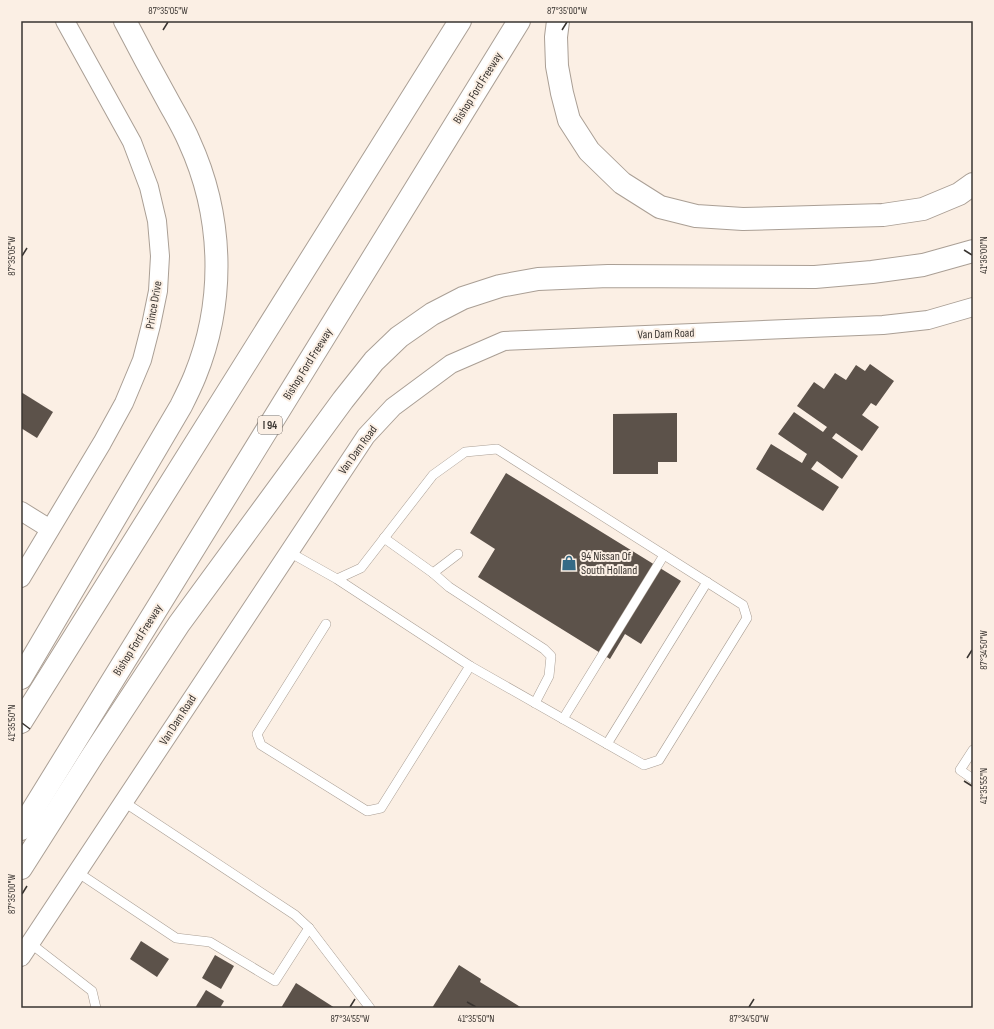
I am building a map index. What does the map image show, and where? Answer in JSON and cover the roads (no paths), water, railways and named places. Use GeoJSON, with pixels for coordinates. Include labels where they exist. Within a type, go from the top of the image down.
{"type":"FeatureCollection","features":[{"type":"Feature","properties":{"kind":"highway"},"geometry":{"type":"LineString","coordinates":[[21,678],[181,406],[196,375],[208,337],[216,289],[217,255],[213,216],[205,182],[189,140],[125,21]]}},
{"type":"Feature","properties":{"kind":"highway"},"geometry":{"type":"LineString","coordinates":[[21,722],[460,21]]}},
{"type":"Feature","properties":{"kind":"highway","name":"Bishop Ford Freeway"},"geometry":{"type":"LineString","coordinates":[[21,829],[519,21]]}},
{"type":"Feature","properties":{"kind":"highway"},"geometry":{"type":"LineString","coordinates":[[558,21],[556,37],[556,66],[569,120],[589,152],[622,183],[660,207],[696,216],[743,218],[883,215],[923,208],[959,194],[973,184]]}},
{"type":"Feature","properties":{"kind":"highway"},"geometry":{"type":"LineString","coordinates":[[21,868],[179,624],[343,400],[374,361],[399,337],[432,314],[463,298],[493,288],[538,279],[608,276],[815,277],[872,272],[923,265],[973,251]]}},
{"type":"Feature","properties":{"kind":"street","name":"Prince Drive"},"geometry":{"type":"LineString","coordinates":[[21,578],[124,403],[142,360],[158,290],[160,256],[157,221],[149,188],[132,142],[65,21]]}},
{"type":"Feature","properties":{"kind":"street","name":"Van Dam Road"},"geometry":{"type":"LineString","coordinates":[[26,950],[366,436],[393,408],[451,364],[504,341],[883,325],[928,320],[973,307]]}},
{"type":"Feature","properties":{"kind":"street"},"geometry":{"type":"LineString","coordinates":[[21,511],[50,529]]}},
{"type":"Feature","properties":{"kind":"lane"},"geometry":{"type":"LineString","coordinates":[[289,552],[337,578],[470,666],[644,765],[659,760],[747,618],[743,605],[497,449],[465,452],[433,475],[361,568],[337,578]]}},
{"type":"Feature","properties":{"kind":"lane"},"geometry":{"type":"LineString","coordinates":[[384,538],[433,573],[449,587],[544,649],[551,656],[549,676],[535,703]]}},
{"type":"Feature","properties":{"kind":"lane"},"geometry":{"type":"LineString","coordinates":[[433,573],[458,554]]}},
{"type":"Feature","properties":{"kind":"lane"},"geometry":{"type":"LineString","coordinates":[[563,719],[664,555]]}},
{"type":"Feature","properties":{"kind":"lane"},"geometry":{"type":"LineString","coordinates":[[607,744],[707,582]]}},
{"type":"Feature","properties":{"kind":"lane"},"geometry":{"type":"LineString","coordinates":[[326,624],[256,734],[261,745],[367,811],[381,808],[470,666]]}},
{"type":"Feature","properties":{"kind":"lane"},"geometry":{"type":"LineString","coordinates":[[973,750],[960,770],[973,779]]}},
{"type":"Feature","properties":{"kind":"lane"},"geometry":{"type":"LineString","coordinates":[[124,802],[295,915],[309,928],[370,1008]]}},
{"type":"Feature","properties":{"kind":"lane"},"geometry":{"type":"LineString","coordinates":[[77,872],[176,938],[210,942],[275,981],[309,928]]}},
{"type":"Feature","properties":{"kind":"lane"},"geometry":{"type":"LineString","coordinates":[[26,950],[92,991],[96,1008]]}},
{"type":"Feature","properties":{"kind":"place","name":"94 Nissan Of South Holland"},"geometry":{"type":"Point","coordinates":[569,563]}}]}
